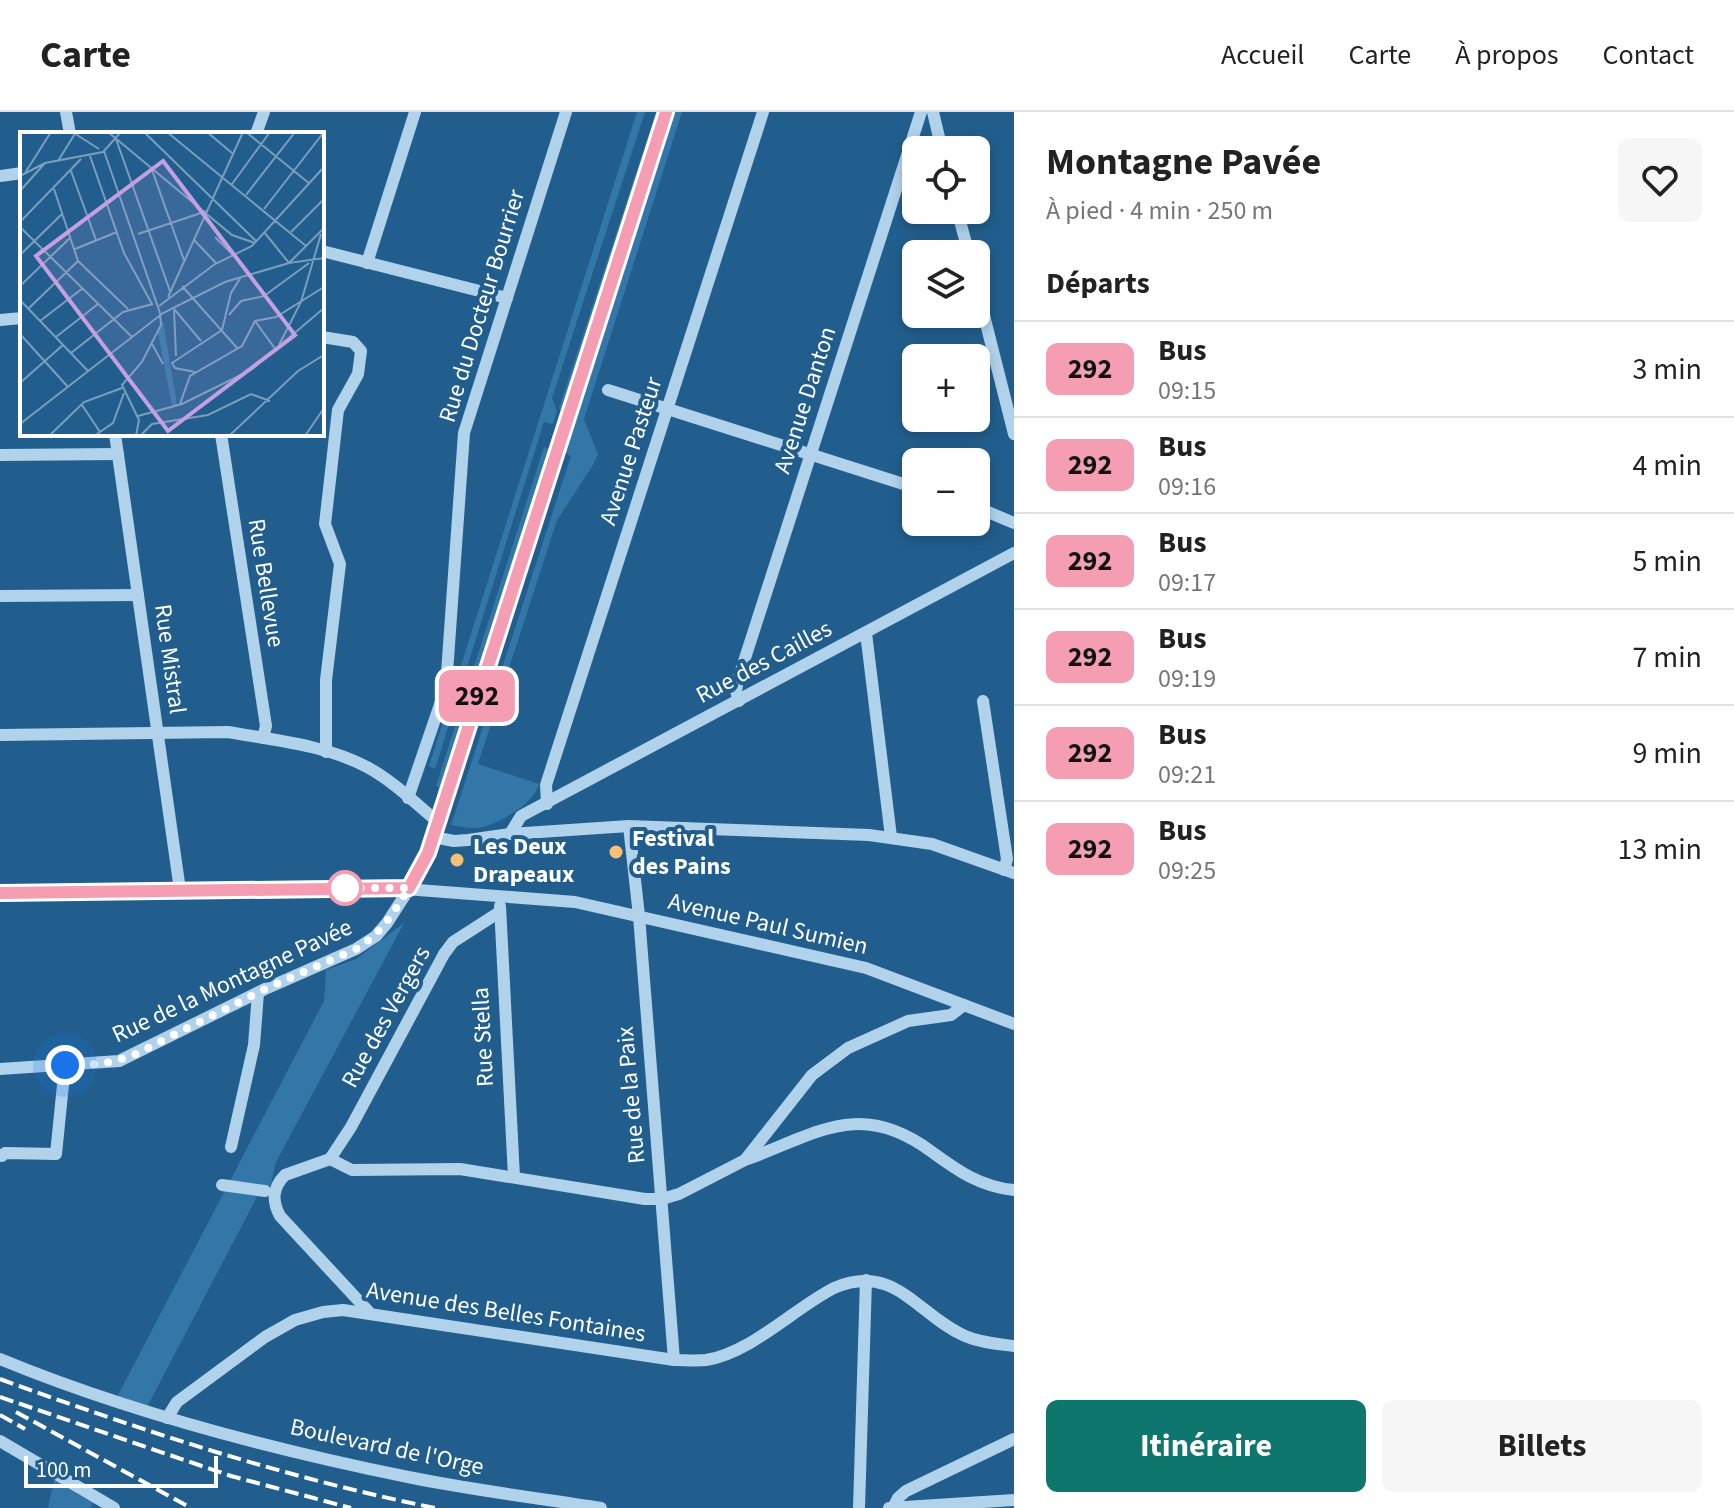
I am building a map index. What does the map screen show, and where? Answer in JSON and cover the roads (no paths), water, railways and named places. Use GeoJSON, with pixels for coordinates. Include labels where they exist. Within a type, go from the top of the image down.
{"type":"FeatureCollection","features":[{"type":"Feature","properties":{"kind":"street"},"geometry":{"type":"LineString","coordinates":[[66,112],[70,132]]}},
{"type":"Feature","properties":{"kind":"street"},"geometry":{"type":"LineString","coordinates":[[257,132],[264,112]]}},
{"type":"Feature","properties":{"kind":"street"},"geometry":{"type":"LineString","coordinates":[[367,263],[415,112]]}},
{"type":"Feature","properties":{"kind":"street","name":"Rue du Docteur Bourrier"},"geometry":{"type":"LineString","coordinates":[[408,798],[446,687],[464,433],[566,112]]}},
{"type":"Feature","properties":{"kind":"street","name":"Rue de la Montagne Pavée"},"geometry":{"type":"LineString","coordinates":[[0,1069],[119,1061],[370,941],[387,923],[428,853],[666,112]]}},
{"type":"Feature","properties":{"kind":"street","name":"Avenue Pasteur"},"geometry":{"type":"LineString","coordinates":[[541,807],[763,112]]}},
{"type":"Feature","properties":{"kind":"street","name":"Avenue Danton"},"geometry":{"type":"LineString","coordinates":[[739,701],[736,691],[738,680],[921,112]]}},
{"type":"Feature","properties":{"kind":"street"},"geometry":{"type":"LineString","coordinates":[[933,112],[939,136]]}},
{"type":"Feature","properties":{"kind":"street"},"geometry":{"type":"LineString","coordinates":[[0,176],[20,173]]}},
{"type":"Feature","properties":{"kind":"street"},"geometry":{"type":"LineString","coordinates":[[324,252],[507,298]]}},
{"type":"Feature","properties":{"kind":"street"},"geometry":{"type":"LineString","coordinates":[[0,320],[20,318]]}},
{"type":"Feature","properties":{"kind":"street"},"geometry":{"type":"LineString","coordinates":[[987,328],[1014,434]]}},
{"type":"Feature","properties":{"kind":"street"},"geometry":{"type":"LineString","coordinates":[[324,337],[353,342],[361,351],[358,374],[338,410],[325,524],[340,564],[326,680],[326,752]]}},
{"type":"Feature","properties":{"kind":"street"},"geometry":{"type":"LineString","coordinates":[[608,390],[902,484]]}},
{"type":"Feature","properties":{"kind":"street","name":"Rue Mistral"},"geometry":{"type":"LineString","coordinates":[[115,436],[180,890]]}},
{"type":"Feature","properties":{"kind":"street","name":"Rue Bellevue"},"geometry":{"type":"LineString","coordinates":[[221,436],[266,726],[263,738]]}},
{"type":"Feature","properties":{"kind":"street"},"geometry":{"type":"LineString","coordinates":[[0,455],[118,454]]}},
{"type":"Feature","properties":{"kind":"street"},"geometry":{"type":"LineString","coordinates":[[990,513],[1014,523]]}},
{"type":"Feature","properties":{"kind":"street","name":"Rue des Cailles"},"geometry":{"type":"LineString","coordinates":[[510,834],[521,816],[1014,553]]}},
{"type":"Feature","properties":{"kind":"street"},"geometry":{"type":"LineString","coordinates":[[0,596],[138,595]]}},
{"type":"Feature","properties":{"kind":"street"},"geometry":{"type":"LineString","coordinates":[[866,633],[891,837]]}},
{"type":"Feature","properties":{"kind":"street"},"geometry":{"type":"LineString","coordinates":[[433,837],[454,841],[629,826],[891,837],[932,844],[1009,871],[983,701]]}},
{"type":"Feature","properties":{"kind":"street"},"geometry":{"type":"LineString","coordinates":[[0,735],[228,732],[263,738],[326,752],[368,767],[437,821]]}},
{"type":"Feature","properties":{"kind":"street"},"geometry":{"type":"LineString","coordinates":[[540,832],[541,807]]}},
{"type":"Feature","properties":{"kind":"street","name":"Rue de la Paix"},"geometry":{"type":"LineString","coordinates":[[629,826],[639,916],[674,1360]]}},
{"type":"Feature","properties":{"kind":"street","name":"Avenue Paul Sumien"},"geometry":{"type":"LineString","coordinates":[[0,893],[409,888],[575,902],[866,968],[1014,1024]]}},
{"type":"Feature","properties":{"kind":"street","name":"Rue Stella"},"geometry":{"type":"LineString","coordinates":[[502,895],[498,913],[514,1177]]}},
{"type":"Feature","properties":{"kind":"street","name":"Rue des Vergers"},"geometry":{"type":"LineString","coordinates":[[330,1159],[351,1127],[444,954],[453,942],[498,913]]}},
{"type":"Feature","properties":{"kind":"street"},"geometry":{"type":"LineString","coordinates":[[231,1147],[254,1045],[258,993]]}},
{"type":"Feature","properties":{"kind":"street"},"geometry":{"type":"LineString","coordinates":[[745,1160],[797,1093],[828,1062],[848,1048],[885,1030],[908,1021],[951,1015],[964,1005]]}},
{"type":"Feature","properties":{"kind":"street"},"geometry":{"type":"LineString","coordinates":[[2,1156],[5,1153],[61,1155],[65,1065]]}},
{"type":"Feature","properties":{"kind":"street"},"geometry":{"type":"LineString","coordinates":[[222,1185],[271,1189],[285,1175],[330,1159],[352,1170],[460,1169],[645,1199],[662,1199],[813,1132],[844,1125],[873,1124],[905,1134],[955,1169],[986,1186],[1014,1190]]}},
{"type":"Feature","properties":{"kind":"street"},"geometry":{"type":"LineString","coordinates":[[271,1189],[280,1216],[369,1312]]}},
{"type":"Feature","properties":{"kind":"street"},"geometry":{"type":"LineString","coordinates":[[859,1508],[866,1280],[894,1288],[965,1336],[991,1344],[1014,1346]]}},
{"type":"Feature","properties":{"kind":"street","name":"Avenue des Belles Fontaines"},"geometry":{"type":"LineString","coordinates":[[167,1418],[177,1402],[265,1337],[295,1320],[333,1311],[369,1312],[674,1360],[704,1360],[725,1355],[744,1345],[818,1296],[848,1282],[866,1280]]}},
{"type":"Feature","properties":{"kind":"street"},"geometry":{"type":"LineString","coordinates":[[0,1359],[106,1399],[167,1418]]}},
{"type":"Feature","properties":{"kind":"street","name":"Boulevard de l'Orge"},"geometry":{"type":"LineString","coordinates":[[167,1418],[410,1477],[601,1508]]}},
{"type":"Feature","properties":{"kind":"street"},"geometry":{"type":"LineString","coordinates":[[893,1508],[906,1491],[1014,1439]]}},
{"type":"Feature","properties":{"kind":"street"},"geometry":{"type":"LineString","coordinates":[[0,1441],[114,1508]]}},
{"type":"Feature","properties":{"kind":"street"},"geometry":{"type":"LineString","coordinates":[[886,1508],[1014,1500]]}},
{"type":"Feature","properties":{"kind":"railway"},"geometry":{"type":"LineString","coordinates":[[0,1379],[215,1452],[435,1508]]}},
{"type":"Feature","properties":{"kind":"railway"},"geometry":{"type":"LineString","coordinates":[[0,1397],[231,1476],[351,1508]]}},
{"type":"Feature","properties":{"kind":"railway"},"geometry":{"type":"LineString","coordinates":[[16,1412],[191,1508]]}},
{"type":"Feature","properties":{"kind":"railway"},"geometry":{"type":"LineString","coordinates":[[0,1415],[25,1429]]}},
{"type":"Feature","properties":{"kind":"place","name":"Festival des Pains"},"geometry":{"type":"Point","coordinates":[616,852]}},
{"type":"Feature","properties":{"kind":"place","name":"Les Deux Drapeaux"},"geometry":{"type":"Point","coordinates":[457,860]}}]}
